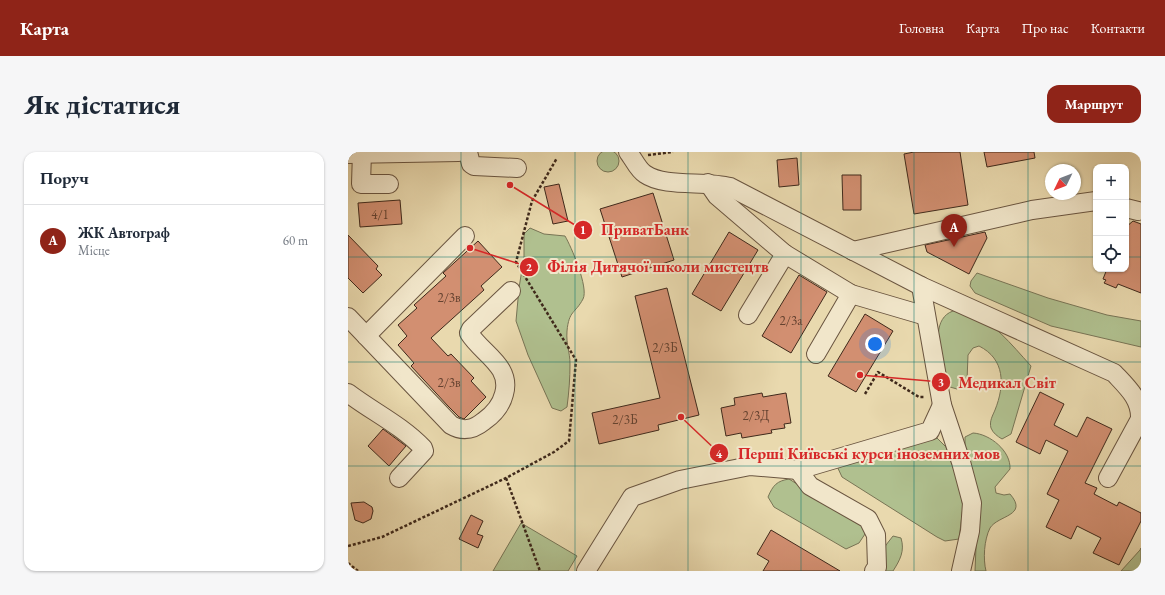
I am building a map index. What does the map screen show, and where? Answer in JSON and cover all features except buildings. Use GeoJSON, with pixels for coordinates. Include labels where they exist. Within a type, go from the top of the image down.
{"type":"FeatureCollection","features":[{"type":"Feature","properties":{"kind":"street"},"geometry":{"type":"LineString","coordinates":[[389,184],[361,184],[357,153],[459,152]]}},
{"type":"Feature","properties":{"kind":"street"},"geometry":{"type":"LineString","coordinates":[[468,152],[471,164],[474,166],[517,168]]}},
{"type":"Feature","properties":{"kind":"street"},"geometry":{"type":"LineString","coordinates":[[630,155],[644,174],[667,182],[708,183],[730,187],[921,286],[1114,373],[1135,397],[1140,410],[1140,420],[1108,478]]}},
{"type":"Feature","properties":{"kind":"street"},"geometry":{"type":"LineString","coordinates":[[708,183],[717,196],[785,254],[851,294],[926,316]]}},
{"type":"Feature","properties":{"kind":"street"},"geometry":{"type":"LineString","coordinates":[[853,251],[1032,210],[1093,201]]}},
{"type":"Feature","properties":{"kind":"street"},"geometry":{"type":"LineString","coordinates":[[366,336],[465,236]]}},
{"type":"Feature","properties":{"kind":"street"},"geometry":{"type":"LineString","coordinates":[[748,315],[785,254]]}},
{"type":"Feature","properties":{"kind":"street"},"geometry":{"type":"LineString","coordinates":[[921,286],[941,400],[962,462],[972,503],[970,531],[961,571]]}},
{"type":"Feature","properties":{"kind":"street"},"geometry":{"type":"LineString","coordinates":[[348,317],[450,425],[460,430],[476,428],[493,415],[502,402],[506,385],[502,370],[469,334],[471,328],[511,291]]}},
{"type":"Feature","properties":{"kind":"street"},"geometry":{"type":"LineString","coordinates":[[816,354],[851,294]]}},
{"type":"Feature","properties":{"kind":"street"},"geometry":{"type":"LineString","coordinates":[[348,393],[366,407],[407,431],[423,448],[424,452],[399,478]]}},
{"type":"Feature","properties":{"kind":"street"},"geometry":{"type":"LineString","coordinates":[[586,571],[632,497],[680,480],[750,466],[798,470],[826,455],[930,431],[941,400]]}},
{"type":"Feature","properties":{"kind":"street"},"geometry":{"type":"LineString","coordinates":[[798,470],[810,486],[868,519],[876,535],[877,567],[874,571]]}},
{"type":"Feature","properties":{"kind":"path"},"geometry":{"type":"LineString","coordinates":[[630,155],[673,152]]}},
{"type":"Feature","properties":{"kind":"path"},"geometry":{"type":"LineString","coordinates":[[348,546],[382,537],[506,478],[554,452],[569,441],[576,360],[516,262],[532,201],[556,158]]}},
{"type":"Feature","properties":{"kind":"path"},"geometry":{"type":"LineString","coordinates":[[864,394],[878,372],[920,397],[941,400]]}},
{"type":"Feature","properties":{"kind":"path"},"geometry":{"type":"LineString","coordinates":[[506,478],[540,571]]}},
{"type":"Feature","properties":{"kind":"path"},"geometry":{"type":"LineString","coordinates":[[348,564],[358,571]]}},
{"type":"Feature","properties":{"kind":"green space"},"geometry":{"type":"Polygon","coordinates":[[[608,150],[612,151],[618,157],[618,165],[612,171],[608,172],[604,171],[598,165],[597,161],[598,157],[604,151],[608,150]]]}},
{"type":"Feature","properties":{"kind":"green space"},"geometry":{"type":"Polygon","coordinates":[[[530,228],[544,234],[565,236],[575,257],[584,286],[583,299],[569,319],[568,324],[567,340],[570,364],[569,390],[567,407],[561,411],[552,408],[528,355],[516,321],[524,257],[524,234],[530,228]]]}},
{"type":"Feature","properties":{"kind":"green space"},"geometry":{"type":"Polygon","coordinates":[[[977,273],[1048,298],[1107,315],[1141,321],[1141,347],[1051,326],[975,293],[970,286],[971,281],[977,273]]]}},
{"type":"Feature","properties":{"kind":"green space"},"geometry":{"type":"Polygon","coordinates":[[[966,310],[985,320],[1009,342],[1031,366],[1011,434],[1002,439],[994,433],[990,423],[998,401],[1001,382],[998,365],[988,351],[979,346],[973,348],[968,355],[967,381],[957,389],[950,387],[944,375],[938,340],[938,333],[942,320],[953,311],[966,310]]]}},
{"type":"Feature","properties":{"kind":"green space"},"geometry":{"type":"Polygon","coordinates":[[[973,433],[980,434],[992,440],[1007,456],[1010,469],[995,487],[996,493],[1004,495],[1010,494],[1015,501],[1016,507],[1014,511],[999,520],[990,528],[986,538],[986,571],[975,571],[977,523],[965,449],[965,437],[973,433]]]}},
{"type":"Feature","properties":{"kind":"green space"},"geometry":{"type":"Polygon","coordinates":[[[923,434],[937,438],[946,447],[959,484],[963,507],[959,539],[945,541],[937,537],[842,477],[836,464],[923,434]]]}},
{"type":"Feature","properties":{"kind":"green space"},"geometry":{"type":"Polygon","coordinates":[[[789,479],[863,525],[867,531],[859,543],[846,549],[774,507],[768,497],[770,493],[778,482],[789,479]]]}},
{"type":"Feature","properties":{"kind":"green space"},"geometry":{"type":"Polygon","coordinates":[[[521,523],[577,556],[568,571],[493,571],[521,523]]]}},
{"type":"Feature","properties":{"kind":"green space"},"geometry":{"type":"Polygon","coordinates":[[[893,536],[901,538],[902,543],[902,551],[898,563],[893,571],[875,571],[886,545],[893,536]]]}},
{"type":"Feature","properties":{"kind":"green space"},"geometry":{"type":"Polygon","coordinates":[[[1141,548],[1141,571],[1121,571],[1140,550],[1141,548]]]}},
{"type":"Feature","properties":{"kind":"place","name":"ПриватБанк"},"geometry":{"type":"Point","coordinates":[510,185]}},
{"type":"Feature","properties":{"kind":"place","name":"ЖК Автограф"},"geometry":{"type":"Point","coordinates":[954,247]}},
{"type":"Feature","properties":{"kind":"place","name":"Філія Дитячої школи мистецтв"},"geometry":{"type":"Point","coordinates":[470,248]}},
{"type":"Feature","properties":{"kind":"place","name":"Медикал Світ"},"geometry":{"type":"Point","coordinates":[860,375]}},
{"type":"Feature","properties":{"kind":"place","name":"Перші Київські курси іноземних мов"},"geometry":{"type":"Point","coordinates":[681,417]}}]}
